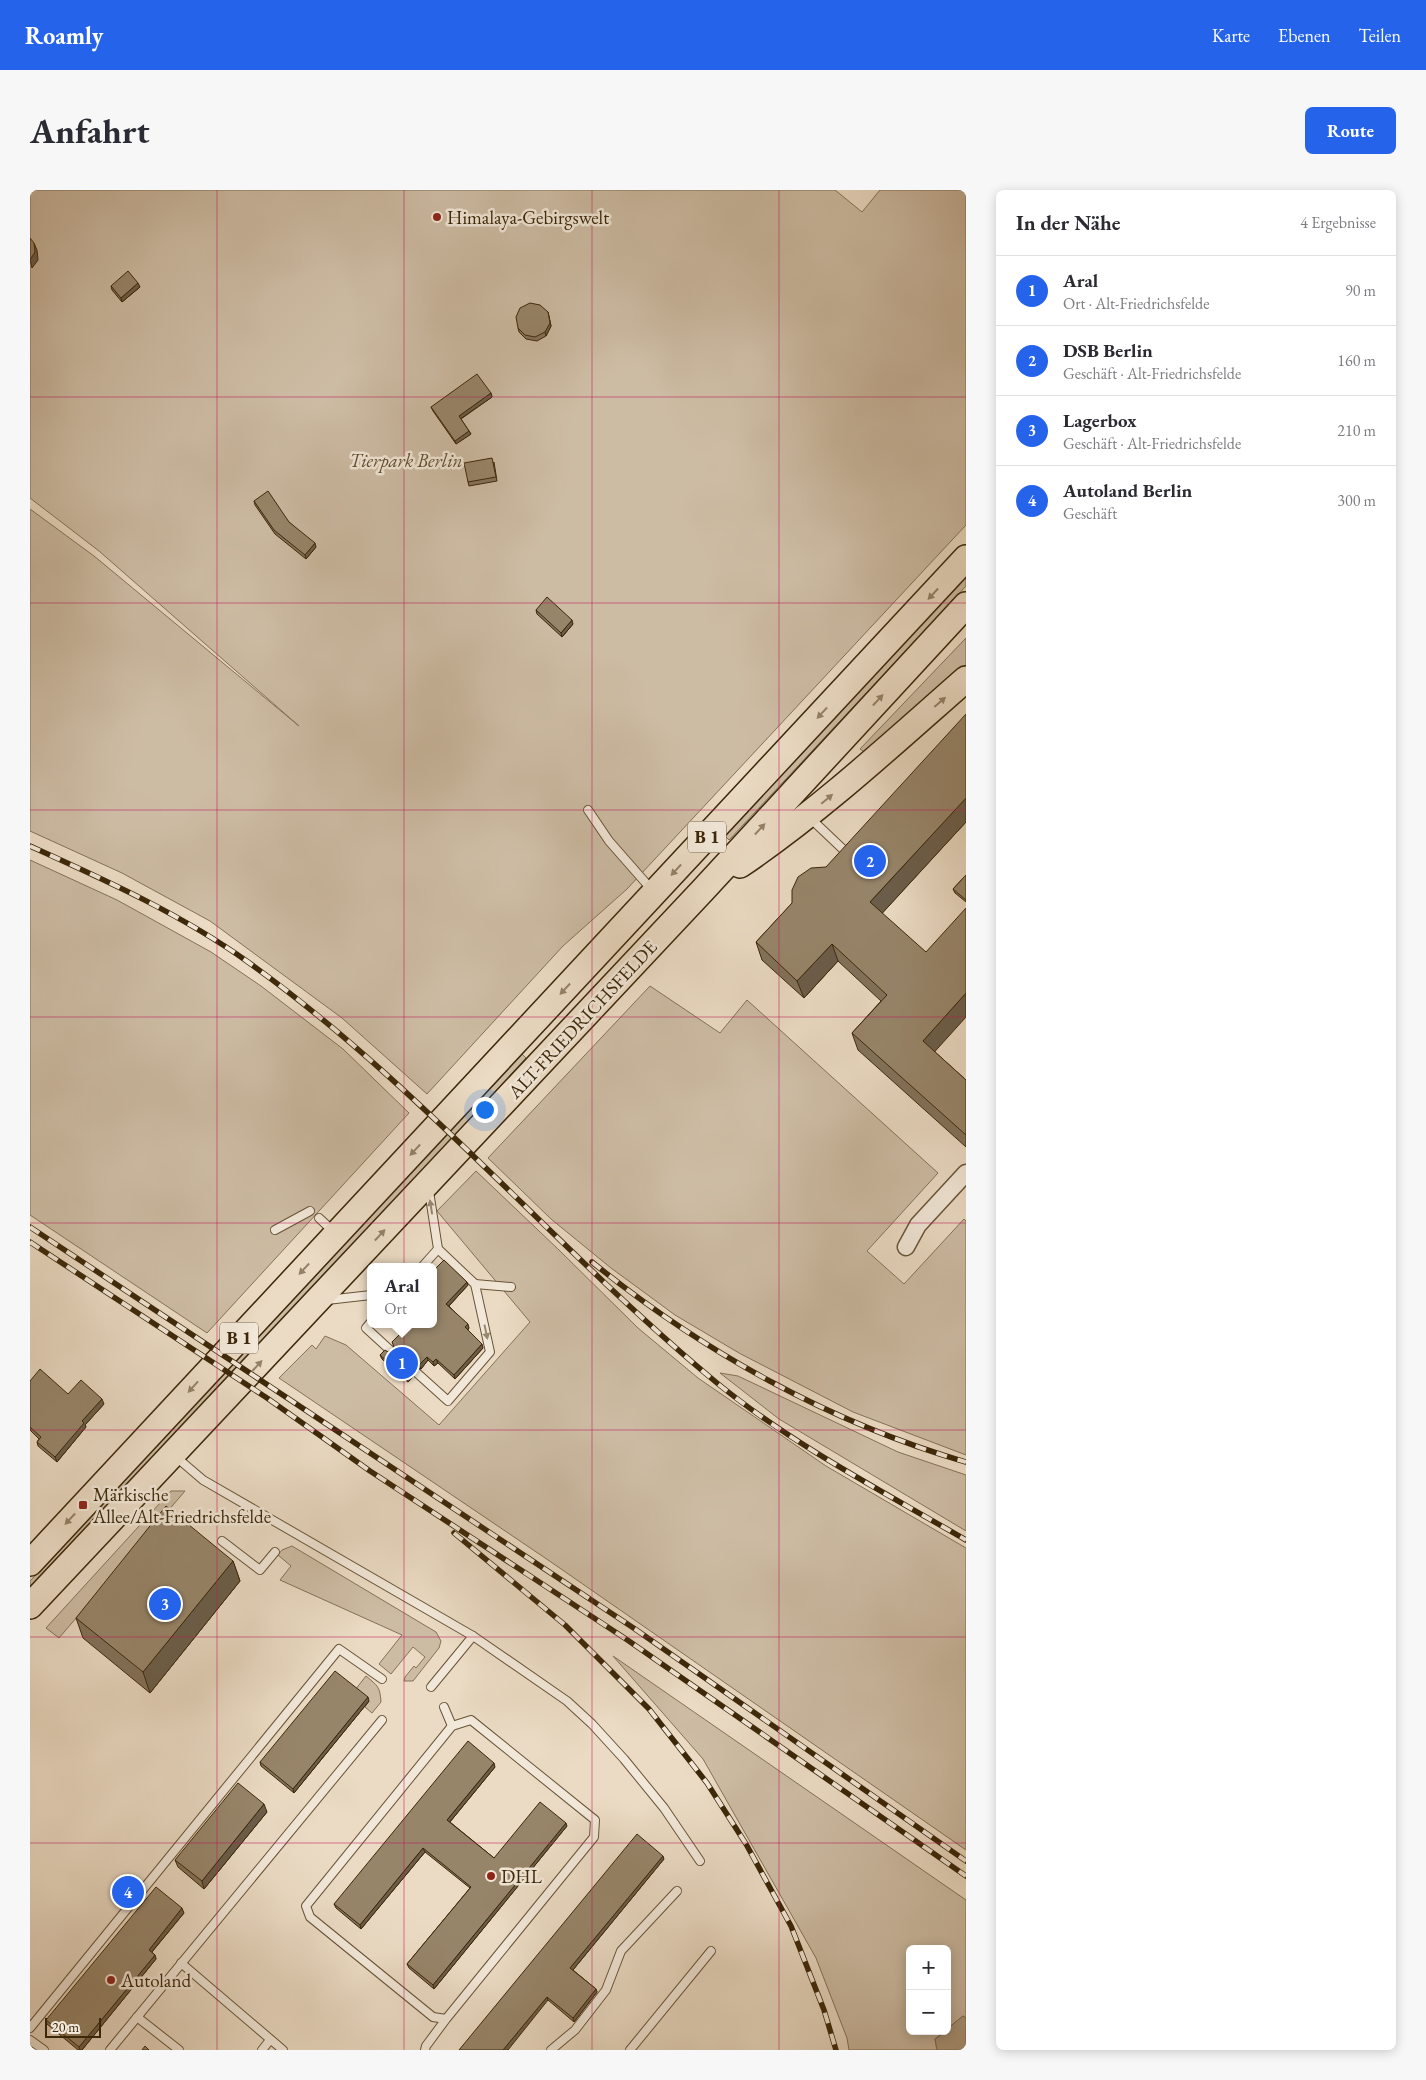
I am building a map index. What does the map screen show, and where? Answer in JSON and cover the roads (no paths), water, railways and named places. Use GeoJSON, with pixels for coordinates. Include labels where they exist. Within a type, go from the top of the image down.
{"type":"FeatureCollection","features":[{"type":"Feature","properties":{"kind":"main road","name":"B 1"},"geometry":{"type":"LineString","coordinates":[[30,1562],[327,1226],[448,1114],[966,558]]}},
{"type":"Feature","properties":{"kind":"main road","name":"ALT-FRIEDRICHSFELDE"},"geometry":{"type":"LineString","coordinates":[[30,1606],[703,890],[966,605]]}},
{"type":"Feature","properties":{"kind":"main road"},"geometry":{"type":"LineString","coordinates":[[703,890],[775,841],[808,815],[864,769],[966,679]]}},
{"type":"Feature","properties":{"kind":"street"},"geometry":{"type":"LineString","coordinates":[[906,1247],[918,1225],[964,1179]]}},
{"type":"Feature","properties":{"kind":"lane"},"geometry":{"type":"LineString","coordinates":[[588,810],[609,841],[655,893]]}},
{"type":"Feature","properties":{"kind":"lane"},"geometry":{"type":"LineString","coordinates":[[808,815],[850,856]]}},
{"type":"Feature","properties":{"kind":"lane"},"geometry":{"type":"LineString","coordinates":[[416,1373],[448,1400],[490,1352],[475,1284],[438,1249],[428,1184]]}},
{"type":"Feature","properties":{"kind":"lane"},"geometry":{"type":"LineString","coordinates":[[275,1230],[310,1211]]}},
{"type":"Feature","properties":{"kind":"lane"},"geometry":{"type":"LineString","coordinates":[[426,1263],[438,1249]]}},
{"type":"Feature","properties":{"kind":"lane"},"geometry":{"type":"LineString","coordinates":[[475,1284],[511,1287]]}},
{"type":"Feature","properties":{"kind":"lane"},"geometry":{"type":"LineString","coordinates":[[318,1301],[367,1295]]}},
{"type":"Feature","properties":{"kind":"lane"},"geometry":{"type":"LineString","coordinates":[[367,1327],[366,1328],[390,1350]]}},
{"type":"Feature","properties":{"kind":"lane"},"geometry":{"type":"LineString","coordinates":[[173,1455],[203,1480],[472,1636],[567,1701],[592,1724],[624,1759],[664,1808],[700,1861]]}},
{"type":"Feature","properties":{"kind":"lane"},"geometry":{"type":"LineString","coordinates":[[222,1541],[260,1570],[275,1552]]}},
{"type":"Feature","properties":{"kind":"lane"},"geometry":{"type":"LineString","coordinates":[[431,1687],[472,1636]]}},
{"type":"Feature","properties":{"kind":"lane"},"geometry":{"type":"LineString","coordinates":[[30,2028],[339,1649],[382,1679]]}},
{"type":"Feature","properties":{"kind":"lane"},"geometry":{"type":"LineString","coordinates":[[444,1707],[452,1726]]}},
{"type":"Feature","properties":{"kind":"lane"},"geometry":{"type":"LineString","coordinates":[[110,2050],[382,1720]]}},
{"type":"Feature","properties":{"kind":"lane"},"geometry":{"type":"LineString","coordinates":[[425,2050],[446,2019],[594,1837],[595,1820],[470,1720],[452,1726],[306,1906],[310,1917],[364,1961],[433,2016],[446,2019]]}},
{"type":"Feature","properties":{"kind":"lane"},"geometry":{"type":"LineString","coordinates":[[551,2050],[575,2030],[606,1990],[621,1951],[677,1890]]}},
{"type":"Feature","properties":{"kind":"lane"},"geometry":{"type":"LineString","coordinates":[[630,2050],[710,1951]]}},
{"type":"Feature","properties":{"kind":"lane"},"geometry":{"type":"LineString","coordinates":[[181,1964],[283,2050]]}},
{"type":"Feature","properties":{"kind":"lane"},"geometry":{"type":"LineString","coordinates":[[137,2017],[179,2050]]}},
{"type":"Feature","properties":{"kind":"lane"},"geometry":{"type":"LineString","coordinates":[[30,2040],[44,2050]]}},
{"type":"Feature","properties":{"kind":"lane"},"geometry":{"type":"LineString","coordinates":[[262,2050],[270,2040]]}},
{"type":"Feature","properties":{"kind":"railway"},"geometry":{"type":"LineString","coordinates":[[30,846],[169,913],[248,962],[311,1010],[371,1061],[600,1278],[717,1383],[746,1406],[807,1447],[966,1540]]}},
{"type":"Feature","properties":{"kind":"railway"},"geometry":{"type":"LineString","coordinates":[[30,1227],[635,1629],[966,1861]]}},
{"type":"Feature","properties":{"kind":"railway"},"geometry":{"type":"LineString","coordinates":[[30,1242],[267,1398],[370,1471],[626,1639],[966,1876]]}},
{"type":"Feature","properties":{"kind":"railway"},"geometry":{"type":"LineString","coordinates":[[592,1262],[634,1295],[678,1325],[769,1381],[866,1427],[915,1446],[966,1462]]}},
{"type":"Feature","properties":{"kind":"railway"},"geometry":{"type":"LineString","coordinates":[[454,1533],[565,1625],[649,1709],[707,1783],[746,1844],[791,1926],[824,2010],[836,2050]]}},
{"type":"Feature","properties":{"kind":"place","name":"Himalaya-Gebirgswelt"},"geometry":{"type":"Point","coordinates":[437,217]}},
{"type":"Feature","properties":{"kind":"place","name":"DSB Berlin"},"geometry":{"type":"Point","coordinates":[870,861]}},
{"type":"Feature","properties":{"kind":"place","name":"Aral"},"geometry":{"type":"Point","coordinates":[402,1363]}},
{"type":"Feature","properties":{"kind":"place","name":"Märkische Allee/Alt-Friedrichsfelde"},"geometry":{"type":"Point","coordinates":[83,1505]}},
{"type":"Feature","properties":{"kind":"place","name":"Lagerbox"},"geometry":{"type":"Point","coordinates":[165,1604]}},
{"type":"Feature","properties":{"kind":"place","name":"DHL"},"geometry":{"type":"Point","coordinates":[491,1876]}},
{"type":"Feature","properties":{"kind":"place","name":"Autoland Berlin"},"geometry":{"type":"Point","coordinates":[128,1892]}},
{"type":"Feature","properties":{"kind":"place","name":"Autoland"},"geometry":{"type":"Point","coordinates":[111,1980]}},
{"type":"Feature","properties":{"kind":"park label","name":"Tierpark Berlin"},"geometry":{"type":"Point","coordinates":[406,460]}}]}
